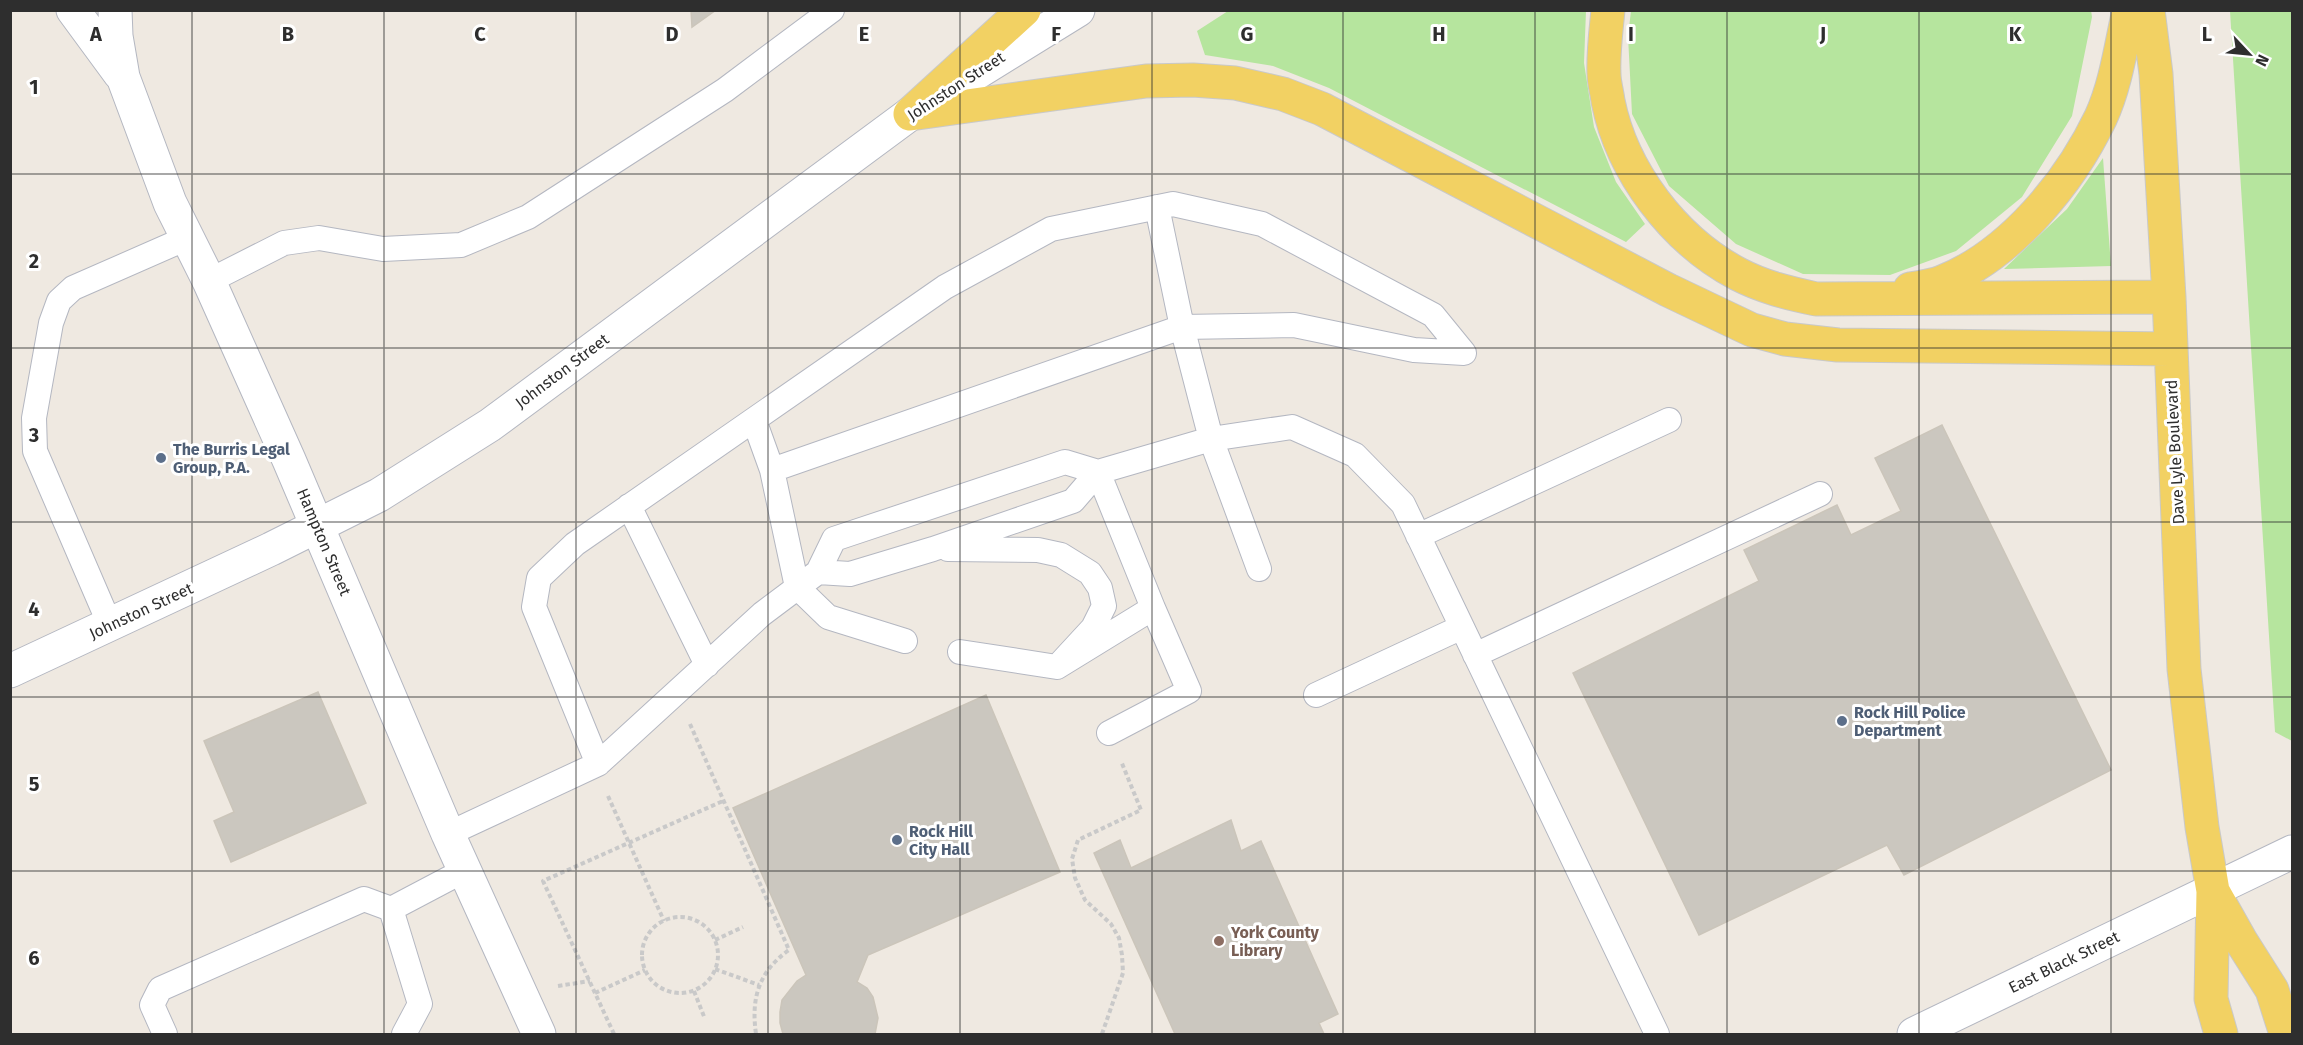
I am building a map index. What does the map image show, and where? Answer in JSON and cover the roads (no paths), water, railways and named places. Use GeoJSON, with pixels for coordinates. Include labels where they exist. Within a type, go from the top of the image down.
{"type":"FeatureCollection","features":[{"type":"Feature","properties":{"kind":"main road"},"geometry":{"type":"LineString","coordinates":[[73,10],[123,77]]}},
{"type":"Feature","properties":{"kind":"main road","name":"Hampton Street"},"geometry":{"type":"LineString","coordinates":[[115,10],[116,36],[123,77],[170,202],[209,281],[448,834],[539,1035]]}},
{"type":"Feature","properties":{"kind":"main road"},"geometry":{"type":"LineString","coordinates":[[910,114],[1024,10]]}},
{"type":"Feature","properties":{"kind":"main road","name":"Johnston Street"},"geometry":{"type":"LineString","coordinates":[[10,671],[317,527],[379,495],[490,425],[910,114],[1078,10]]}},
{"type":"Feature","properties":{"kind":"main road"},"geometry":{"type":"LineString","coordinates":[[1608,10],[1604,76],[1612,120],[1625,155],[1647,192],[1673,224],[1737,273],[1774,290],[1816,299],[2169,297]]}},
{"type":"Feature","properties":{"kind":"main road"},"geometry":{"type":"LineString","coordinates":[[1857,300],[1941,283],[1992,253],[2026,224],[2056,190],[2101,116],[2114,78],[2129,10]]}},
{"type":"Feature","properties":{"kind":"main road","name":"Dave Lyle Boulevard"},"geometry":{"type":"LineString","coordinates":[[2148,10],[2156,74],[2169,297],[2184,669],[2202,827],[2213,891],[2211,999],[2221,1035]]}},
{"type":"Feature","properties":{"kind":"main road"},"geometry":{"type":"LineString","coordinates":[[910,114],[1146,81],[1193,80],[1235,83],[1283,94],[1322,109],[1668,290],[1752,330],[1785,339],[1838,345],[2170,349]]}},
{"type":"Feature","properties":{"kind":"main road","name":"East Black Street"},"geometry":{"type":"LineString","coordinates":[[1914,1035],[2292,852]]}},
{"type":"Feature","properties":{"kind":"main road","name":"Dave Lyle Boulevard"},"geometry":{"type":"LineString","coordinates":[[2213,891],[2272,990],[2286,1035]]}},
{"type":"Feature","properties":{"kind":"lane"},"geometry":{"type":"LineString","coordinates":[[209,281],[284,243],[319,238],[383,249],[461,245],[528,217],[725,90],[832,10]]}},
{"type":"Feature","properties":{"kind":"lane"},"geometry":{"type":"LineString","coordinates":[[596,765],[534,607],[539,578],[575,544],[945,287],[1051,229],[1173,204],[1263,224],[1432,315],[1464,353],[1414,350],[1294,325],[1182,327],[772,470]]}},
{"type":"Feature","properties":{"kind":"lane"},"geometry":{"type":"LineString","coordinates":[[1157,207],[1182,327],[1211,439],[1259,569]]}},
{"type":"Feature","properties":{"kind":"lane"},"geometry":{"type":"LineString","coordinates":[[110,625],[35,451],[34,418],[51,323],[59,301],[73,288],[187,238]]}},
{"type":"Feature","properties":{"kind":"lane"},"geometry":{"type":"LineString","coordinates":[[754,420],[772,470],[797,587],[828,617],[905,642]]}},
{"type":"Feature","properties":{"kind":"lane"},"geometry":{"type":"LineString","coordinates":[[1418,536],[1670,420]]}},
{"type":"Feature","properties":{"kind":"lane"},"geometry":{"type":"LineString","coordinates":[[818,572],[850,574],[933,549],[1073,501],[1098,472],[1211,439],[1292,428],[1355,455],[1403,504],[1657,1035]]}},
{"type":"Feature","properties":{"kind":"lane"},"geometry":{"type":"LineString","coordinates":[[448,834],[596,765],[762,614],[818,572],[834,539],[1065,462],[1098,472]]}},
{"type":"Feature","properties":{"kind":"lane"},"geometry":{"type":"LineString","coordinates":[[1098,472],[1189,691],[1109,734]]}},
{"type":"Feature","properties":{"kind":"lane"},"geometry":{"type":"LineString","coordinates":[[1475,655],[1820,494]]}},
{"type":"Feature","properties":{"kind":"lane"},"geometry":{"type":"LineString","coordinates":[[629,506],[707,665]]}},
{"type":"Feature","properties":{"kind":"lane"},"geometry":{"type":"LineString","coordinates":[[933,549],[1038,550],[1061,555],[1090,573],[1100,588],[1104,606],[1094,628],[1057,667]]}},
{"type":"Feature","properties":{"kind":"lane"},"geometry":{"type":"LineString","coordinates":[[960,652],[1057,667],[1153,608]]}},
{"type":"Feature","properties":{"kind":"lane"},"geometry":{"type":"LineString","coordinates":[[1316,695],[1462,627]]}},
{"type":"Feature","properties":{"kind":"lane"},"geometry":{"type":"LineString","coordinates":[[165,1035],[152,1005],[160,989],[364,899],[391,909],[465,870]]}},
{"type":"Feature","properties":{"kind":"lane"},"geometry":{"type":"LineString","coordinates":[[391,909],[420,1004],[404,1035]]}},
{"type":"Feature","properties":{"kind":"place","name":"The Burris Legal Group, P.A."},"geometry":{"type":"Point","coordinates":[161,458]}},
{"type":"Feature","properties":{"kind":"place","name":"Rock Hill Police Department"},"geometry":{"type":"Point","coordinates":[1842,721]}},
{"type":"Feature","properties":{"kind":"place","name":"Rock Hill City Hall"},"geometry":{"type":"Point","coordinates":[897,840]}},
{"type":"Feature","properties":{"kind":"place","name":"York County Library"},"geometry":{"type":"Point","coordinates":[1219,941]}}]}
